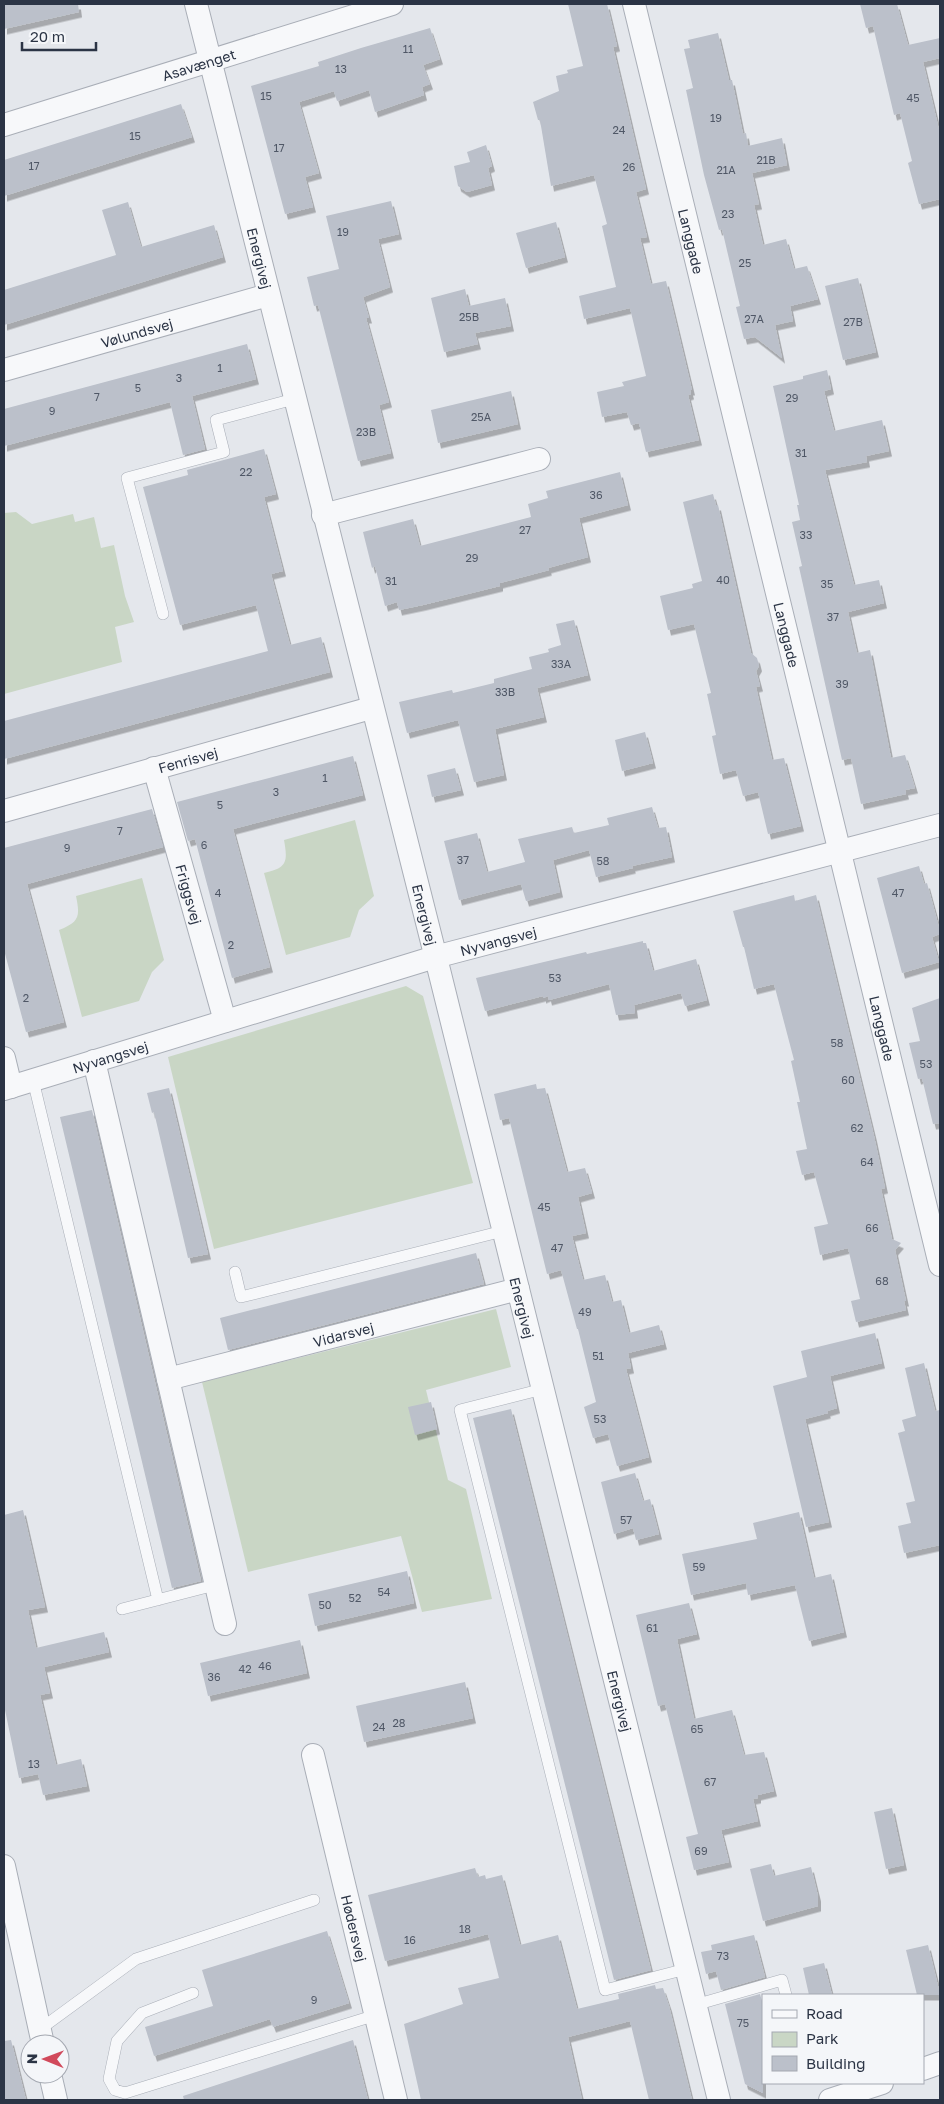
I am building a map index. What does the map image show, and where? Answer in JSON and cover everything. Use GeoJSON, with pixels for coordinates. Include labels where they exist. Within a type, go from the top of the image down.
{"type":"FeatureCollection","features":[{"type":"Feature","properties":{"kind":"street","name":"Energivej"},"geometry":{"type":"LineString","coordinates":[[196,4],[719,2100]]}},
{"type":"Feature","properties":{"kind":"street","name":"Asavænget"},"geometry":{"type":"LineString","coordinates":[[4,125],[392,4]]}},
{"type":"Feature","properties":{"kind":"street","name":"Langgade"},"geometry":{"type":"LineString","coordinates":[[634,4],[940,1265]]}},
{"type":"Feature","properties":{"kind":"street","name":"Vølundsvej"},"geometry":{"type":"LineString","coordinates":[[4,370],[268,295]]}},
{"type":"Feature","properties":{"kind":"street"},"geometry":{"type":"LineString","coordinates":[[323,515],[539,459]]}},
{"type":"Feature","properties":{"kind":"street","name":"Fenrisvej"},"geometry":{"type":"LineString","coordinates":[[4,811],[371,708]]}},
{"type":"Feature","properties":{"kind":"street","name":"Friggsvej"},"geometry":{"type":"LineString","coordinates":[[154,768],[225,1021]]}},
{"type":"Feature","properties":{"kind":"street","name":"Nyvangsvej"},"geometry":{"type":"LineString","coordinates":[[7,1088],[435,957],[840,852],[940,824]]}},
{"type":"Feature","properties":{"kind":"street"},"geometry":{"type":"LineString","coordinates":[[4,1058],[7,1088]]}},
{"type":"Feature","properties":{"kind":"street"},"geometry":{"type":"LineString","coordinates":[[94,1061],[225,1624]]}},
{"type":"Feature","properties":{"kind":"street","name":"Vidarsvej"},"geometry":{"type":"LineString","coordinates":[[168,1379],[518,1289]]}},
{"type":"Feature","properties":{"kind":"street","name":"Hødersvej"},"geometry":{"type":"LineString","coordinates":[[313,1755],[396,2100]]}},
{"type":"Feature","properties":{"kind":"street"},"geometry":{"type":"LineString","coordinates":[[4,1866],[40,2034]]}},
{"type":"Feature","properties":{"kind":"street"},"geometry":{"type":"LineString","coordinates":[[924,2069],[940,2063]]}},
{"type":"Feature","properties":{"kind":"street"},"geometry":{"type":"LineString","coordinates":[[52,2084],[56,2100]]}},
{"type":"Feature","properties":{"kind":"street"},"geometry":{"type":"LineString","coordinates":[[830,2100],[879,2084]]}},
{"type":"Feature","properties":{"kind":"lane"},"geometry":{"type":"LineString","coordinates":[[163,614],[126,478],[224,452],[216,420],[294,400]]}},
{"type":"Feature","properties":{"kind":"lane"},"geometry":{"type":"LineString","coordinates":[[33,1080],[158,1600]]}},
{"type":"Feature","properties":{"kind":"lane"},"geometry":{"type":"LineString","coordinates":[[235,1272],[241,1297],[503,1231]]}},
{"type":"Feature","properties":{"kind":"lane"},"geometry":{"type":"LineString","coordinates":[[543,1389],[460,1410],[467,1439],[604,1990],[686,1969]]}},
{"type":"Feature","properties":{"kind":"lane"},"geometry":{"type":"LineString","coordinates":[[122,1609],[215,1585]]}},
{"type":"Feature","properties":{"kind":"lane"},"geometry":{"type":"LineString","coordinates":[[45,2034],[136,1959],[314,1900]]}},
{"type":"Feature","properties":{"kind":"lane"},"geometry":{"type":"LineString","coordinates":[[695,2004],[782,1980],[786,1994]]}},
{"type":"Feature","properties":{"kind":"lane"},"geometry":{"type":"LineString","coordinates":[[194,1993],[142,2013],[117,2041],[109,2079],[115,2090],[125,2093],[376,2015]]}},
{"type":"Feature","properties":{"kind":"green space"},"geometry":{"type":"Polygon","coordinates":[[[16,512],[32,524],[73,514],[75,522],[94,517],[101,548],[114,545],[125,596],[134,622],[115,627],[122,662],[4,694],[4,513],[16,512]]]}},
{"type":"Feature","properties":{"kind":"green space"},"geometry":{"type":"Polygon","coordinates":[[[355,820],[374,896],[359,910],[350,937],[286,955],[264,873],[277,869],[284,863],[286,854],[284,840],[355,820]]]}},
{"type":"Feature","properties":{"kind":"green space"},"geometry":{"type":"Polygon","coordinates":[[[142,878],[164,960],[152,972],[139,1001],[82,1017],[59,930],[71,924],[77,918],[76,896],[142,878]]]}},
{"type":"Feature","properties":{"kind":"green space"},"geometry":{"type":"Polygon","coordinates":[[[406,986],[423,996],[473,1183],[214,1249],[168,1057],[406,986]]]}},
{"type":"Feature","properties":{"kind":"green space"},"geometry":{"type":"Polygon","coordinates":[[[496,1309],[511,1367],[426,1390],[448,1480],[466,1489],[492,1599],[422,1612],[401,1536],[248,1572],[202,1382],[496,1309]]]}},
{"type":"Feature","properties":{"kind":"building"},"geometry":{"type":"Polygon","coordinates":[[[4,4],[78,4],[79,12],[4,29],[4,4]]]}},
{"type":"Feature","properties":{"kind":"building"},"geometry":{"type":"Polygon","coordinates":[[[568,4],[607,4],[617,46],[613,47],[646,189],[636,192],[647,237],[640,238],[651,284],[666,281],[692,390],[690,390],[691,394],[688,395],[699,440],[646,452],[639,423],[631,425],[627,412],[602,417],[597,392],[624,386],[622,382],[646,376],[630,308],[584,319],[579,296],[616,287],[602,226],[607,224],[594,175],[551,186],[540,120],[538,120],[533,102],[559,91],[556,76],[568,73],[567,70],[583,66],[568,4]]]}},
{"type":"Feature","properties":{"kind":"building"},"geometry":{"type":"Polygon","coordinates":[[[860,4],[897,4],[908,45],[940,38],[940,58],[923,62],[940,134],[940,199],[919,204],[908,163],[912,161],[900,113],[894,115],[873,26],[866,28],[860,4]]]}},
{"type":"Feature","properties":{"kind":"building"},"geometry":{"type":"Polygon","coordinates":[[[430,28],[440,59],[423,65],[430,84],[422,87],[424,95],[375,112],[369,90],[337,101],[334,91],[299,102],[319,173],[305,177],[313,207],[285,214],[251,86],[319,66],[318,62],[361,48],[430,28]]]}},
{"type":"Feature","properties":{"kind":"building"},"geometry":{"type":"Polygon","coordinates":[[[718,33],[729,80],[732,80],[743,134],[746,133],[748,146],[782,138],[787,165],[752,173],[759,204],[754,205],[763,245],[786,239],[794,269],[807,266],[818,299],[790,306],[793,321],[775,325],[782,358],[755,337],[744,339],[736,307],[740,306],[722,229],[719,230],[704,175],[686,90],[693,88],[684,49],[690,48],[688,40],[718,33]]]}},
{"type":"Feature","properties":{"kind":"building"},"geometry":{"type":"Polygon","coordinates":[[[181,104],[192,137],[4,196],[4,160],[181,104]]]}},
{"type":"Feature","properties":{"kind":"building"},"geometry":{"type":"Polygon","coordinates":[[[486,145],[492,166],[488,168],[492,185],[467,192],[458,186],[454,166],[470,162],[467,152],[486,145]]]}},
{"type":"Feature","properties":{"kind":"building"},"geometry":{"type":"Polygon","coordinates":[[[391,201],[399,234],[378,239],[390,287],[363,297],[369,318],[366,318],[389,402],[379,405],[391,453],[358,461],[318,305],[314,306],[307,277],[339,269],[326,216],[391,201]]]}},
{"type":"Feature","properties":{"kind":"building"},"geometry":{"type":"Polygon","coordinates":[[[128,202],[141,247],[214,225],[223,257],[4,325],[4,290],[116,255],[102,210],[128,202]]]}},
{"type":"Feature","properties":{"kind":"building"},"geometry":{"type":"Polygon","coordinates":[[[556,222],[565,257],[526,268],[516,233],[556,222]]]}},
{"type":"Feature","properties":{"kind":"building"},"geometry":{"type":"Polygon","coordinates":[[[858,278],[876,352],[843,360],[825,286],[858,278]]]}},
{"type":"Feature","properties":{"kind":"building"},"geometry":{"type":"Polygon","coordinates":[[[465,289],[469,306],[505,298],[511,326],[475,333],[478,344],[444,352],[431,298],[465,289]]]}},
{"type":"Feature","properties":{"kind":"building"},"geometry":{"type":"Polygon","coordinates":[[[247,344],[256,379],[192,396],[205,449],[183,455],[170,402],[4,446],[4,409],[247,344]]]}},
{"type":"Feature","properties":{"kind":"building"},"geometry":{"type":"Polygon","coordinates":[[[827,370],[831,389],[824,391],[834,431],[882,420],[889,451],[866,456],[867,462],[825,470],[854,585],[879,580],[884,603],[848,612],[857,653],[870,650],[891,758],[905,755],[915,788],[905,790],[906,794],[861,804],[851,758],[842,760],[799,567],[802,566],[792,522],[800,520],[797,505],[799,505],[773,386],[803,379],[803,376],[827,370]]]}},
{"type":"Feature","properties":{"kind":"building"},"geometry":{"type":"Polygon","coordinates":[[[511,391],[518,424],[438,443],[431,410],[511,391]]]}},
{"type":"Feature","properties":{"kind":"building"},"geometry":{"type":"Polygon","coordinates":[[[264,449],[276,494],[264,497],[283,571],[271,574],[290,645],[321,637],[330,672],[4,759],[4,721],[268,651],[256,605],[180,625],[143,487],[188,475],[187,470],[264,449]]]}},
{"type":"Feature","properties":{"kind":"building"},"geometry":{"type":"Polygon","coordinates":[[[620,472],[628,505],[579,518],[588,557],[500,583],[500,586],[423,605],[399,610],[397,602],[385,606],[375,566],[372,568],[363,532],[413,519],[420,546],[531,517],[528,504],[548,498],[546,491],[620,472]]]}},
{"type":"Feature","properties":{"kind":"building"},"geometry":{"type":"Polygon","coordinates":[[[713,494],[716,505],[718,505],[751,653],[757,658],[759,666],[756,671],[760,686],[756,687],[772,760],[784,758],[801,826],[768,834],[758,792],[743,796],[736,770],[720,774],[712,736],[716,735],[707,694],[711,693],[694,624],[668,630],[660,596],[693,588],[692,584],[702,581],[683,502],[713,494]]]}},
{"type":"Feature","properties":{"kind":"building"},"geometry":{"type":"Polygon","coordinates":[[[574,620],[588,675],[537,688],[544,717],[495,729],[504,775],[474,782],[458,720],[407,733],[399,702],[452,690],[453,693],[494,683],[494,679],[532,669],[529,657],[549,652],[548,649],[561,645],[556,624],[574,620]]]}},
{"type":"Feature","properties":{"kind":"building"},"geometry":{"type":"Polygon","coordinates":[[[645,732],[653,763],[622,771],[615,740],[645,732]]]}},
{"type":"Feature","properties":{"kind":"building"},"geometry":{"type":"Polygon","coordinates":[[[353,756],[363,795],[233,829],[270,967],[232,978],[195,839],[188,841],[177,802],[353,756]]]}},
{"type":"Feature","properties":{"kind":"building"},"geometry":{"type":"Polygon","coordinates":[[[455,768],[461,790],[432,797],[427,775],[455,768]]]}},
{"type":"Feature","properties":{"kind":"building"},"geometry":{"type":"Polygon","coordinates":[[[652,807],[658,828],[666,827],[672,857],[596,877],[589,850],[553,860],[560,892],[526,901],[521,884],[459,900],[444,841],[477,833],[487,872],[525,862],[518,839],[572,827],[574,833],[609,825],[607,818],[652,807]]]}},
{"type":"Feature","properties":{"kind":"building"},"geometry":{"type":"Polygon","coordinates":[[[152,809],[163,847],[27,884],[64,1022],[26,1032],[4,950],[4,848],[152,809]]]}},
{"type":"Feature","properties":{"kind":"building"},"geometry":{"type":"Polygon","coordinates":[[[919,866],[924,884],[927,883],[940,931],[940,934],[932,937],[939,962],[902,973],[877,878],[919,866]]]}},
{"type":"Feature","properties":{"kind":"building"},"geometry":{"type":"Polygon","coordinates":[[[794,895],[795,901],[816,895],[874,1136],[885,1188],[881,1189],[892,1239],[901,1243],[895,1250],[906,1301],[904,1301],[906,1310],[856,1322],[851,1301],[860,1299],[848,1248],[820,1255],[814,1227],[828,1224],[814,1172],[802,1175],[796,1151],[807,1149],[797,1102],[800,1102],[791,1061],[794,1060],[774,984],[754,989],[733,911],[794,895]]]}},
{"type":"Feature","properties":{"kind":"building"},"geometry":{"type":"Polygon","coordinates":[[[643,941],[643,943],[646,943],[653,971],[696,959],[707,1000],[685,1006],[681,993],[634,1005],[635,1013],[616,1015],[609,984],[549,1000],[548,996],[543,998],[543,996],[485,1011],[476,978],[586,952],[587,954],[643,941]]]}},
{"type":"Feature","properties":{"kind":"building"},"geometry":{"type":"Polygon","coordinates":[[[940,998],[940,1123],[933,1124],[922,1078],[918,1079],[909,1043],[920,1041],[912,1008],[940,998]]]}},
{"type":"Feature","properties":{"kind":"building"},"geometry":{"type":"Polygon","coordinates":[[[536,1084],[537,1089],[545,1088],[567,1172],[585,1168],[592,1193],[578,1197],[586,1233],[572,1236],[583,1280],[605,1275],[612,1302],[621,1300],[629,1333],[659,1325],[664,1344],[628,1353],[631,1368],[626,1369],[649,1457],[617,1466],[608,1434],[593,1438],[584,1407],[596,1402],[578,1329],[561,1270],[547,1274],[509,1118],[500,1120],[494,1094],[536,1084]]]}},
{"type":"Feature","properties":{"kind":"building"},"geometry":{"type":"Polygon","coordinates":[[[169,1088],[208,1254],[188,1258],[154,1112],[152,1113],[147,1093],[169,1088]]]}},
{"type":"Feature","properties":{"kind":"building"},"geometry":{"type":"Polygon","coordinates":[[[92,1110],[201,1581],[172,1588],[60,1117],[92,1110]]]}},
{"type":"Feature","properties":{"kind":"building"},"geometry":{"type":"Polygon","coordinates":[[[476,1253],[484,1284],[228,1350],[220,1318],[476,1253]]]}},
{"type":"Feature","properties":{"kind":"building"},"geometry":{"type":"Polygon","coordinates":[[[875,1333],[882,1363],[830,1376],[837,1408],[827,1411],[828,1413],[805,1419],[829,1522],[806,1527],[773,1386],[807,1377],[801,1351],[875,1333]]]}},
{"type":"Feature","properties":{"kind":"building"},"geometry":{"type":"Polygon","coordinates":[[[924,1363],[935,1411],[940,1410],[940,1545],[904,1553],[898,1526],[911,1523],[906,1503],[915,1501],[898,1433],[905,1431],[902,1420],[916,1416],[905,1368],[924,1363]]]}},
{"type":"Feature","properties":{"kind":"building"},"geometry":{"type":"Polygon","coordinates":[[[431,1402],[437,1429],[415,1435],[408,1407],[431,1402]]]}},
{"type":"Feature","properties":{"kind":"building"},"geometry":{"type":"Polygon","coordinates":[[[511,1409],[651,1970],[614,1980],[473,1418],[511,1409]]]}},
{"type":"Feature","properties":{"kind":"building"},"geometry":{"type":"Polygon","coordinates":[[[635,1473],[643,1501],[650,1499],[659,1534],[636,1540],[633,1528],[614,1534],[601,1482],[635,1473]]]}},
{"type":"Feature","properties":{"kind":"building"},"geometry":{"type":"Polygon","coordinates":[[[23,1510],[45,1607],[28,1610],[36,1648],[104,1632],[109,1652],[44,1667],[50,1693],[40,1695],[56,1765],[81,1759],[87,1786],[43,1795],[38,1774],[19,1778],[4,1705],[4,1515],[23,1510]]]}},
{"type":"Feature","properties":{"kind":"building"},"geometry":{"type":"Polygon","coordinates":[[[799,1512],[814,1578],[831,1574],[844,1632],[809,1641],[795,1585],[748,1595],[746,1583],[691,1595],[682,1554],[757,1539],[753,1523],[799,1512]]]}},
{"type":"Feature","properties":{"kind":"building"},"geometry":{"type":"Polygon","coordinates":[[[407,1571],[414,1603],[315,1626],[308,1594],[407,1571]]]}},
{"type":"Feature","properties":{"kind":"building"},"geometry":{"type":"Polygon","coordinates":[[[689,1603],[697,1634],[677,1639],[694,1719],[732,1710],[744,1755],[764,1752],[774,1791],[758,1795],[758,1798],[753,1799],[758,1821],[721,1830],[729,1862],[694,1870],[686,1837],[698,1834],[665,1704],[658,1706],[636,1615],[689,1603]]]}},
{"type":"Feature","properties":{"kind":"building"},"geometry":{"type":"Polygon","coordinates":[[[300,1640],[307,1673],[208,1696],[200,1663],[300,1640]]]}},
{"type":"Feature","properties":{"kind":"building"},"geometry":{"type":"Polygon","coordinates":[[[465,1682],[473,1718],[364,1742],[356,1706],[465,1682]]]}},
{"type":"Feature","properties":{"kind":"building"},"geometry":{"type":"Polygon","coordinates":[[[892,1808],[904,1865],[886,1869],[874,1812],[892,1808]]]}},
{"type":"Feature","properties":{"kind":"building"},"geometry":{"type":"Polygon","coordinates":[[[771,1864],[774,1876],[811,1867],[818,1896],[818,1906],[763,1921],[750,1869],[771,1864]]]}},
{"type":"Feature","properties":{"kind":"building"},"geometry":{"type":"Polygon","coordinates":[[[475,1868],[478,1877],[485,1875],[486,1879],[502,1875],[520,1945],[558,1935],[577,2009],[619,1999],[618,1994],[655,1985],[656,1989],[663,1988],[692,2100],[649,2100],[630,2021],[568,2037],[582,2100],[421,2100],[404,2024],[463,2004],[458,1988],[499,1978],[488,1934],[385,1961],[368,1895],[475,1868]]]}},
{"type":"Feature","properties":{"kind":"building"},"geometry":{"type":"Polygon","coordinates":[[[327,1931],[349,2003],[273,2027],[270,2019],[154,2056],[145,2027],[213,2006],[202,1970],[327,1931]]]}},
{"type":"Feature","properties":{"kind":"building"},"geometry":{"type":"Polygon","coordinates":[[[754,1935],[765,1977],[721,1990],[716,1971],[706,1974],[701,1952],[712,1950],[711,1945],[754,1935]]]}},
{"type":"Feature","properties":{"kind":"building"},"geometry":{"type":"Polygon","coordinates":[[[928,1945],[940,1995],[917,1994],[906,1950],[928,1945]]]}},
{"type":"Feature","properties":{"kind":"building"},"geometry":{"type":"Polygon","coordinates":[[[824,1963],[832,1994],[809,1994],[803,1968],[824,1963]]]}},
{"type":"Feature","properties":{"kind":"building"},"geometry":{"type":"Polygon","coordinates":[[[760,1994],[762,2001],[763,2093],[745,2084],[725,2004],[760,1994]]]}},
{"type":"Feature","properties":{"kind":"building"},"geometry":{"type":"Polygon","coordinates":[[[11,2040],[20,2076],[20,2084],[22,2084],[26,2100],[4,2100],[4,2041],[11,2040]]]}},
{"type":"Feature","properties":{"kind":"building"},"geometry":{"type":"Polygon","coordinates":[[[353,2040],[368,2100],[184,2100],[183,2096],[353,2040]]]}}]}
